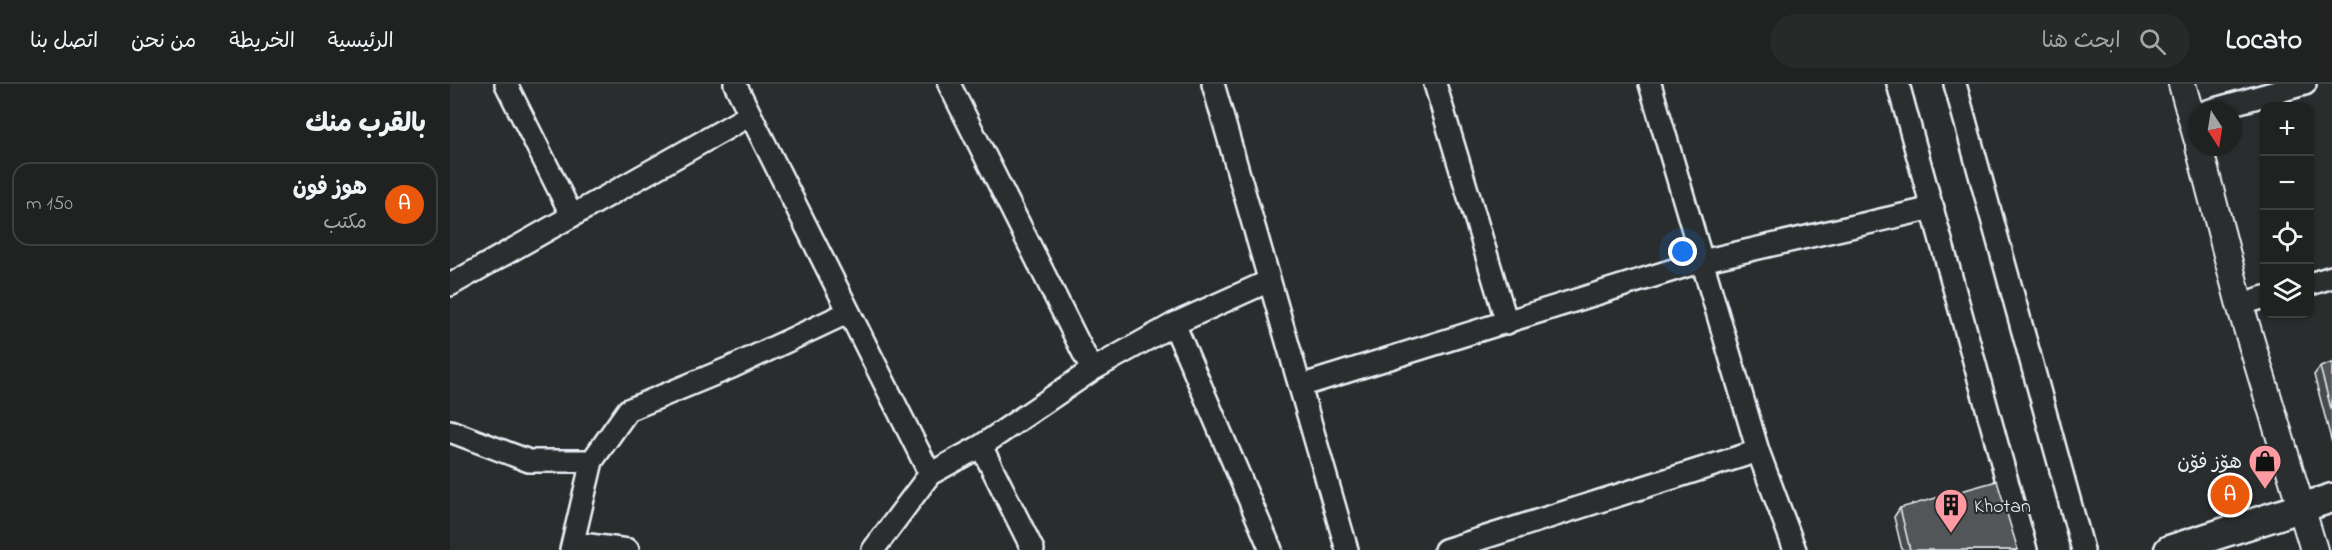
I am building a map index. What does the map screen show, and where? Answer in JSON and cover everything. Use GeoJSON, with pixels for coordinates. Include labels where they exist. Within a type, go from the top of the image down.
{"type":"FeatureCollection","features":[{"type":"Feature","properties":{"kind":"main road"},"geometry":{"type":"LineString","coordinates":[[2169,550],[2332,498]]}},
{"type":"Feature","properties":{"kind":"street"},"geometry":{"type":"LineString","coordinates":[[506,84],[572,216]]}},
{"type":"Feature","properties":{"kind":"street"},"geometry":{"type":"LineString","coordinates":[[735,84],[930,474]]}},
{"type":"Feature","properties":{"kind":"street"},"geometry":{"type":"LineString","coordinates":[[949,84],[1092,370]]}},
{"type":"Feature","properties":{"kind":"street"},"geometry":{"type":"LineString","coordinates":[[1213,84],[1347,550]]}},
{"type":"Feature","properties":{"kind":"street"},"geometry":{"type":"LineString","coordinates":[[1435,84],[1507,323]]}},
{"type":"Feature","properties":{"kind":"street"},"geometry":{"type":"LineString","coordinates":[[1650,84],[1758,451],[1795,550]]}},
{"type":"Feature","properties":{"kind":"street"},"geometry":{"type":"LineString","coordinates":[[1898,84],[2026,550]]}},
{"type":"Feature","properties":{"kind":"street"},"geometry":{"type":"LineString","coordinates":[[1955,84],[2084,550]]}},
{"type":"Feature","properties":{"kind":"street"},"geometry":{"type":"LineString","coordinates":[[2182,84],[2190,102]]}},
{"type":"Feature","properties":{"kind":"street"},"geometry":{"type":"LineString","coordinates":[[2242,105],[2305,84]]}},
{"type":"Feature","properties":{"kind":"street"},"geometry":{"type":"LineString","coordinates":[[450,285],[750,115]]}},
{"type":"Feature","properties":{"kind":"street"},"geometry":{"type":"LineString","coordinates":[[2201,156],[2240,305],[2314,550]]}},
{"type":"Feature","properties":{"kind":"street"},"geometry":{"type":"LineString","coordinates":[[1300,386],[1702,261],[1932,208]]}},
{"type":"Feature","properties":{"kind":"street"},"geometry":{"type":"LineString","coordinates":[[2314,283],[2332,277]]}},
{"type":"Feature","properties":{"kind":"street"},"geometry":{"type":"LineString","coordinates":[[873,550],[930,474],[981,446],[1092,370],[1174,324],[1269,281]]}},
{"type":"Feature","properties":{"kind":"street"},"geometry":{"type":"LineString","coordinates":[[2240,305],[2260,299]]}},
{"type":"Feature","properties":{"kind":"street"},"geometry":{"type":"LineString","coordinates":[[628,550],[572,546],[592,461],[628,410],[732,367],[849,312]]}},
{"type":"Feature","properties":{"kind":"street"},"geometry":{"type":"LineString","coordinates":[[1174,324],[1271,550]]}},
{"type":"Feature","properties":{"kind":"street"},"geometry":{"type":"LineString","coordinates":[[450,431],[529,461],[592,461]]}},
{"type":"Feature","properties":{"kind":"street"},"geometry":{"type":"LineString","coordinates":[[981,446],[1033,550]]}},
{"type":"Feature","properties":{"kind":"street"},"geometry":{"type":"LineString","coordinates":[[1445,550],[1758,451]]}},
{"type":"Feature","properties":{"kind":"building"},"geometry":{"type":"Polygon","coordinates":[[[2332,363],[2332,412],[2320,367],[2332,363]]]}},
{"type":"Feature","properties":{"kind":"building","name":"Khotan"},"geometry":{"type":"Polygon","coordinates":[[[1997,481],[2018,550],[1910,550],[1900,508],[1997,481]]]}},
{"type":"Feature","properties":{"kind":"place","name":"ھۆز فۆن"},"geometry":{"type":"Point","coordinates":[2265,490]}},
{"type":"Feature","properties":{"kind":"place","name":"هوز فون"},"geometry":{"type":"Point","coordinates":[2230,495]}},
{"type":"Feature","properties":{"kind":"place","name":"Khotan"},"geometry":{"type":"Point","coordinates":[1951,534]}}]}
